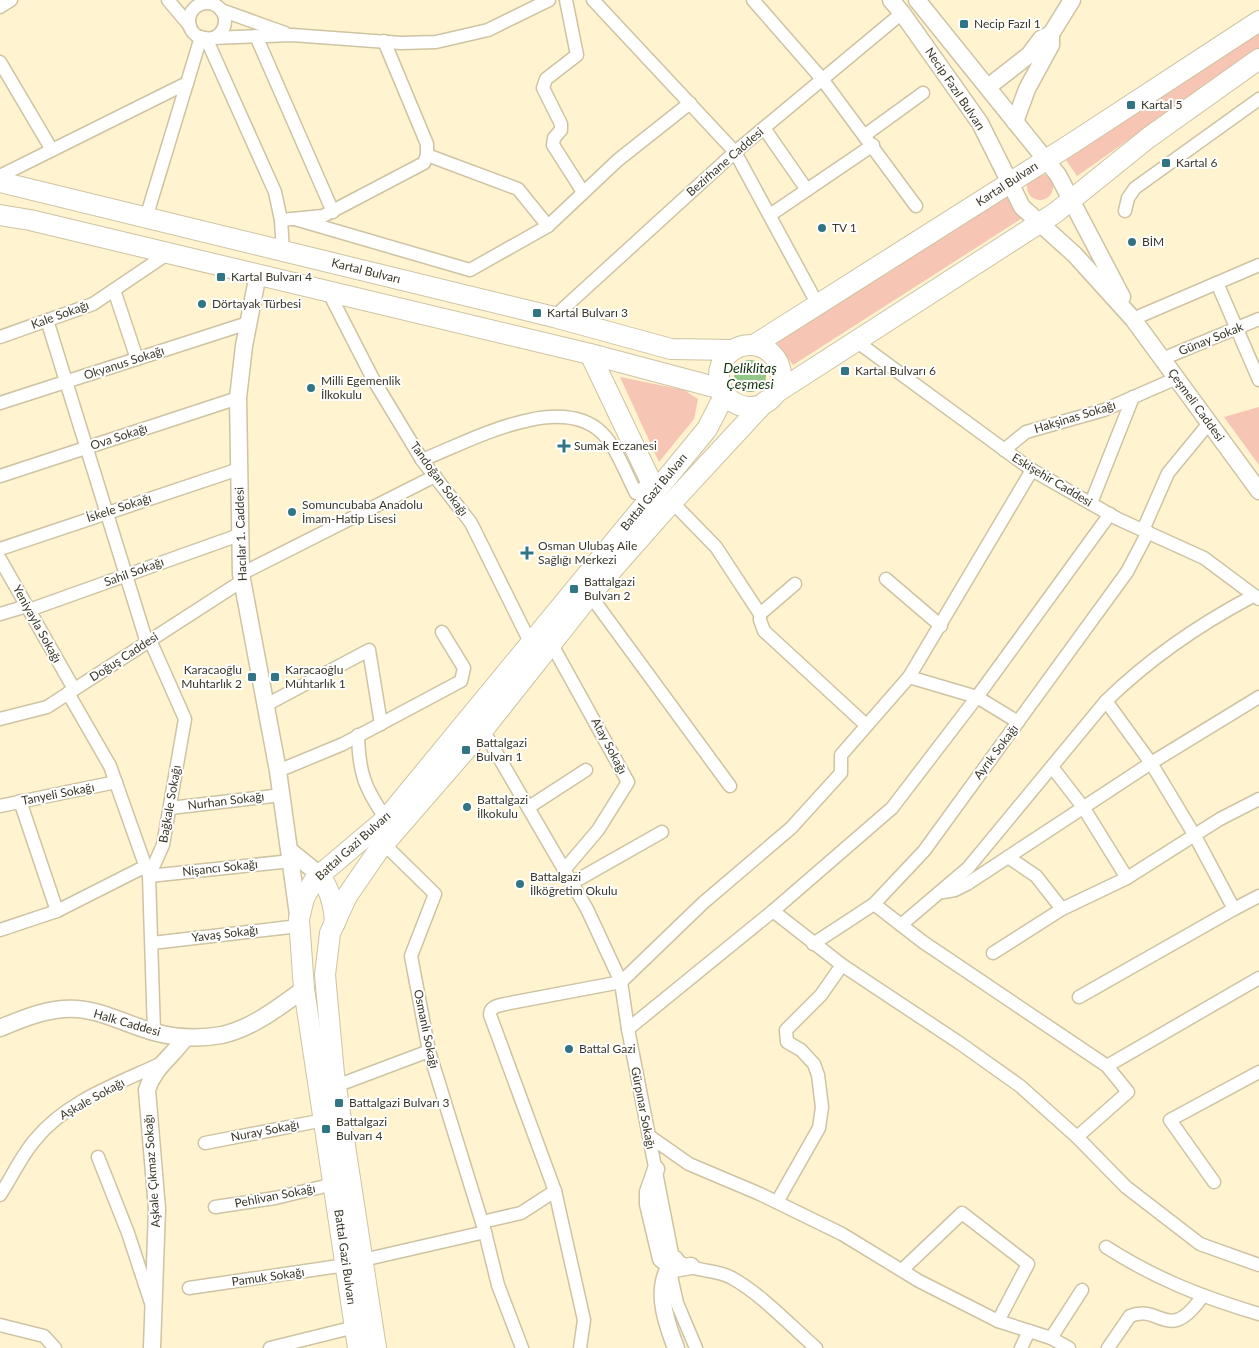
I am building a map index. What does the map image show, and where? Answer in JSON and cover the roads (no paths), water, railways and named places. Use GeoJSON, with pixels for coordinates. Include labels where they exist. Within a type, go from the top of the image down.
{"type":"FeatureCollection","features":[{"type":"Feature","properties":{"kind":"main road","name":"Kartal Bulvarı"},"geometry":{"type":"LineString","coordinates":[[754,345],[1259,21]]}},
{"type":"Feature","properties":{"kind":"main road"},"geometry":{"type":"LineString","coordinates":[[770,398],[780,376],[777,362],[768,351],[754,345],[747,345],[733,350],[723,361],[720,368],[719,375],[723,392],[731,401],[745,406],[760,405],[1041,222],[1072,200],[1148,138],[1259,59]]}},
{"type":"Feature","properties":{"kind":"main road","name":"Kartal Bulvarı"},"geometry":{"type":"LineString","coordinates":[[0,182],[554,317],[671,349],[733,350]]}},
{"type":"Feature","properties":{"kind":"main road"},"geometry":{"type":"LineString","coordinates":[[0,215],[30,220],[590,354],[723,392]]}},
{"type":"Feature","properties":{"kind":"main road"},"geometry":{"type":"LineString","coordinates":[[590,354],[653,486]]}},
{"type":"Feature","properties":{"kind":"main road","name":"Battal Gazi Bulvarı"},"geometry":{"type":"LineString","coordinates":[[376,1348],[334,1184],[304,989],[299,922],[304,898],[320,874],[386,819],[530,642],[653,486],[707,429],[723,392]]}},
{"type":"Feature","properties":{"kind":"main road","name":"Battal Gazi Bulvarı"},"geometry":{"type":"LineString","coordinates":[[358,1348],[355,1327],[354,1263],[325,975],[330,933],[347,896],[384,844],[483,730],[590,595],[672,502],[770,398]]}},
{"type":"Feature","properties":{"kind":"main road"},"geometry":{"type":"LineString","coordinates":[[320,874],[330,889],[335,923]]}},
{"type":"Feature","properties":{"kind":"main road"},"geometry":{"type":"LineString","coordinates":[[304,989],[325,975]]}},
{"type":"Feature","properties":{"kind":"street"},"geometry":{"type":"LineString","coordinates":[[0,7],[11,0]]}},
{"type":"Feature","properties":{"kind":"street"},"geometry":{"type":"LineString","coordinates":[[168,0],[190,26],[206,38],[270,180],[281,220],[283,251]]}},
{"type":"Feature","properties":{"kind":"street"},"geometry":{"type":"LineString","coordinates":[[206,38],[292,35],[419,44],[464,37],[498,26],[549,0]]}},
{"type":"Feature","properties":{"kind":"street"},"geometry":{"type":"LineString","coordinates":[[566,0],[577,55],[546,79],[542,88],[562,127],[553,145],[583,192]]}},
{"type":"Feature","properties":{"kind":"street"},"geometry":{"type":"LineString","coordinates":[[593,0],[735,152],[818,305]]}},
{"type":"Feature","properties":{"kind":"street"},"geometry":{"type":"LineString","coordinates":[[752,0],[822,79],[916,206]]}},
{"type":"Feature","properties":{"kind":"street","name":"Necip Fazıl Bulvarı"},"geometry":{"type":"LineString","coordinates":[[891,0],[980,123],[1022,207],[1041,222]]}},
{"type":"Feature","properties":{"kind":"street","name":"Necip Fazıl Bulvarı"},"geometry":{"type":"LineString","coordinates":[[918,0],[1044,160],[1058,174],[1072,200]]}},
{"type":"Feature","properties":{"kind":"street"},"geometry":{"type":"LineString","coordinates":[[1015,122],[1027,89],[1051,45],[1051,34],[1072,0]]}},
{"type":"Feature","properties":{"kind":"street"},"geometry":{"type":"LineString","coordinates":[[190,26],[190,15],[209,4]]}},
{"type":"Feature","properties":{"kind":"street"},"geometry":{"type":"LineString","coordinates":[[209,4],[292,35]]}},
{"type":"Feature","properties":{"kind":"street"},"geometry":{"type":"LineString","coordinates":[[206,38],[217,35],[224,26],[209,4]]}},
{"type":"Feature","properties":{"kind":"street","name":"Bezirhane Caddesi"},"geometry":{"type":"LineString","coordinates":[[554,317],[735,152],[902,13]]}},
{"type":"Feature","properties":{"kind":"street"},"geometry":{"type":"LineString","coordinates":[[988,87],[1024,59],[1041,39],[1051,34]]}},
{"type":"Feature","properties":{"kind":"street"},"geometry":{"type":"LineString","coordinates":[[256,36],[333,212]]}},
{"type":"Feature","properties":{"kind":"street"},"geometry":{"type":"LineString","coordinates":[[146,218],[187,83],[206,38]]}},
{"type":"Feature","properties":{"kind":"street"},"geometry":{"type":"LineString","coordinates":[[281,220],[323,216],[421,166],[427,155],[425,139],[384,41]]}},
{"type":"Feature","properties":{"kind":"street"},"geometry":{"type":"LineString","coordinates":[[0,62],[52,150]]}},
{"type":"Feature","properties":{"kind":"street"},"geometry":{"type":"LineString","coordinates":[[0,176],[187,83]]}},
{"type":"Feature","properties":{"kind":"street"},"geometry":{"type":"LineString","coordinates":[[770,215],[807,190],[924,93]]}},
{"type":"Feature","properties":{"kind":"street"},"geometry":{"type":"LineString","coordinates":[[1125,211],[1128,198],[1135,188],[1259,99]]}},
{"type":"Feature","properties":{"kind":"street"},"geometry":{"type":"LineString","coordinates":[[295,219],[470,270],[548,226],[618,160],[690,103]]}},
{"type":"Feature","properties":{"kind":"street"},"geometry":{"type":"LineString","coordinates":[[764,128],[807,190]]}},
{"type":"Feature","properties":{"kind":"street"},"geometry":{"type":"LineString","coordinates":[[427,155],[518,188],[548,226]]}},
{"type":"Feature","properties":{"kind":"street","name":"Çeşmeli Caddesi"},"geometry":{"type":"LineString","coordinates":[[1072,200],[1133,319]]}},
{"type":"Feature","properties":{"kind":"street","name":"Çeşmeli Caddesi"},"geometry":{"type":"LineString","coordinates":[[1041,222],[1075,254],[1133,319],[1259,491]]}},
{"type":"Feature","properties":{"kind":"street","name":"Kale Sokağı"},"geometry":{"type":"LineString","coordinates":[[0,337],[93,304],[167,254]]}},
{"type":"Feature","properties":{"kind":"street"},"geometry":{"type":"LineString","coordinates":[[1133,319],[1259,265]]}},
{"type":"Feature","properties":{"kind":"street","name":"Hacılar 1. Caddesi"},"geometry":{"type":"LineString","coordinates":[[258,274],[248,323],[238,398],[241,578],[282,795],[299,922]]}},
{"type":"Feature","properties":{"kind":"street"},"geometry":{"type":"LineString","coordinates":[[1216,283],[1238,328],[1259,380]]}},
{"type":"Feature","properties":{"kind":"street"},"geometry":{"type":"LineString","coordinates":[[114,290],[137,359]]}},
{"type":"Feature","properties":{"kind":"street","name":"Tandoğan Sokağı"},"geometry":{"type":"LineString","coordinates":[[328,291],[373,379],[422,460],[471,523],[530,642]]}},
{"type":"Feature","properties":{"kind":"street","name":"Günay Sokak"},"geometry":{"type":"LineString","coordinates":[[1162,358],[1259,319]]}},
{"type":"Feature","properties":{"kind":"street","name":"Bağkale Sokağı"},"geometry":{"type":"LineString","coordinates":[[47,320],[68,381],[105,513],[125,576],[148,641],[185,719],[163,845],[148,871],[154,1032]]}},
{"type":"Feature","properties":{"kind":"street","name":"Okyanus Sokağı"},"geometry":{"type":"LineString","coordinates":[[0,403],[248,323]]}},
{"type":"Feature","properties":{"kind":"street","name":"Eskişehir Caddesi"},"geometry":{"type":"LineString","coordinates":[[856,341],[1032,470],[1110,514],[1204,558],[1256,598]]}},
{"type":"Feature","properties":{"kind":"street","name":"Hakşinas Sokağı"},"geometry":{"type":"LineString","coordinates":[[1004,450],[1026,432],[1104,410],[1177,378]]}},
{"type":"Feature","properties":{"kind":"street"},"geometry":{"type":"LineString","coordinates":[[1091,503],[1133,397]]}},
{"type":"Feature","properties":{"kind":"street","name":"Ova Sokağı"},"geometry":{"type":"LineString","coordinates":[[0,476],[238,398]]}},
{"type":"Feature","properties":{"kind":"street"},"geometry":{"type":"LineString","coordinates":[[422,460],[517,423],[549,418],[570,418],[584,422],[603,435],[636,493],[653,486]]}},
{"type":"Feature","properties":{"kind":"street","name":"Ayrık Sokağı"},"geometry":{"type":"LineString","coordinates":[[812,944],[874,904],[924,851],[1127,572],[1168,473],[1210,422]]}},
{"type":"Feature","properties":{"kind":"street","name":"İskele Sokağı"},"geometry":{"type":"LineString","coordinates":[[0,549],[239,469]]}},
{"type":"Feature","properties":{"kind":"street"},"geometry":{"type":"LineString","coordinates":[[580,1348],[584,1320],[555,1191],[490,1016],[490,1011],[493,1007],[505,1004],[621,982],[703,903],[798,822],[841,773],[841,755],[909,677],[1032,470]]}},
{"type":"Feature","properties":{"kind":"street","name":"Doğuş Caddesi"},"geometry":{"type":"LineString","coordinates":[[0,719],[47,707],[241,578],[435,476]]}},
{"type":"Feature","properties":{"kind":"street"},"geometry":{"type":"LineString","coordinates":[[672,502],[716,547],[760,614],[764,630],[866,725]]}},
{"type":"Feature","properties":{"kind":"street"},"geometry":{"type":"LineString","coordinates":[[628,1029],[773,911],[892,808],[977,697],[1110,514]]}},
{"type":"Feature","properties":{"kind":"street","name":"Sahil Sokağı"},"geometry":{"type":"LineString","coordinates":[[0,614],[28,608],[240,535]]}},
{"type":"Feature","properties":{"kind":"street","name":"Yeniyayla Sokağı"},"geometry":{"type":"LineString","coordinates":[[0,559],[28,608],[110,766],[148,871]]}},
{"type":"Feature","properties":{"kind":"street"},"geometry":{"type":"LineString","coordinates":[[886,579],[941,626]]}},
{"type":"Feature","properties":{"kind":"street"},"geometry":{"type":"LineString","coordinates":[[760,614],[795,584]]}},
{"type":"Feature","properties":{"kind":"street"},"geometry":{"type":"LineString","coordinates":[[590,595],[730,786]]}},
{"type":"Feature","properties":{"kind":"street"},"geometry":{"type":"LineString","coordinates":[[901,925],[968,868],[1106,701],[1136,674],[1200,626],[1256,598]]}},
{"type":"Feature","properties":{"kind":"street"},"geometry":{"type":"LineString","coordinates":[[278,772],[381,724],[462,681],[464,668],[442,632]]}},
{"type":"Feature","properties":{"kind":"street","name":"Atay Sokağı"},"geometry":{"type":"LineString","coordinates":[[551,643],[628,782],[598,830],[564,870]]}},
{"type":"Feature","properties":{"kind":"street"},"geometry":{"type":"LineString","coordinates":[[266,705],[369,650],[381,724]]}},
{"type":"Feature","properties":{"kind":"street"},"geometry":{"type":"LineString","coordinates":[[909,677],[977,697],[1018,722]]}},
{"type":"Feature","properties":{"kind":"street"},"geometry":{"type":"LineString","coordinates":[[941,892],[960,888],[1151,763],[1259,697]]}},
{"type":"Feature","properties":{"kind":"street"},"geometry":{"type":"LineString","coordinates":[[1106,701],[1151,763],[1196,836],[1234,909]]}},
{"type":"Feature","properties":{"kind":"street","name":"Gürpınar Sokağı"},"geometry":{"type":"LineString","coordinates":[[483,730],[572,883],[621,982],[628,1029],[656,1169]]}},
{"type":"Feature","properties":{"kind":"street"},"geometry":{"type":"LineString","coordinates":[[358,735],[359,765],[368,794],[386,819]]}},
{"type":"Feature","properties":{"kind":"street"},"geometry":{"type":"LineString","coordinates":[[1052,767],[1083,807],[1127,878]]}},
{"type":"Feature","properties":{"kind":"street"},"geometry":{"type":"LineString","coordinates":[[529,807],[586,770]]}},
{"type":"Feature","properties":{"kind":"street","name":"Tanyeli Sokağı"},"geometry":{"type":"LineString","coordinates":[[0,806],[116,782]]}},
{"type":"Feature","properties":{"kind":"street","name":"Nurhan Sokağı"},"geometry":{"type":"LineString","coordinates":[[170,808],[282,795]]}},
{"type":"Feature","properties":{"kind":"street"},"geometry":{"type":"LineString","coordinates":[[993,953],[1062,910],[1127,878],[1220,819],[1259,799]]}},
{"type":"Feature","properties":{"kind":"street"},"geometry":{"type":"LineString","coordinates":[[20,801],[57,911]]}},
{"type":"Feature","properties":{"kind":"street"},"geometry":{"type":"LineString","coordinates":[[572,883],[662,832]]}},
{"type":"Feature","properties":{"kind":"street","name":"Osmanlı Sokağı"},"geometry":{"type":"LineString","coordinates":[[384,844],[434,894],[411,956],[428,1052],[483,1227],[498,1285],[522,1348]]}},
{"type":"Feature","properties":{"kind":"street"},"geometry":{"type":"LineString","coordinates":[[290,856],[320,874]]}},
{"type":"Feature","properties":{"kind":"street","name":"Nişancı Sokağı"},"geometry":{"type":"LineString","coordinates":[[148,871],[290,856]]}},
{"type":"Feature","properties":{"kind":"street"},"geometry":{"type":"LineString","coordinates":[[1008,857],[1036,876],[1062,910]]}},
{"type":"Feature","properties":{"kind":"street"},"geometry":{"type":"LineString","coordinates":[[0,930],[57,911],[148,871]]}},
{"type":"Feature","properties":{"kind":"street"},"geometry":{"type":"LineString","coordinates":[[1079,997],[1259,896]]}},
{"type":"Feature","properties":{"kind":"street"},"geometry":{"type":"LineString","coordinates":[[874,904],[901,925],[1107,1066],[1128,1092],[1077,1137]]}},
{"type":"Feature","properties":{"kind":"street"},"geometry":{"type":"LineString","coordinates":[[773,911],[812,944],[1020,1086],[1077,1137],[1126,1187],[1200,1244],[1259,1266]]}},
{"type":"Feature","properties":{"kind":"street","name":"Yavaş Sokağı"},"geometry":{"type":"LineString","coordinates":[[152,943],[299,922]]}},
{"type":"Feature","properties":{"kind":"street"},"geometry":{"type":"LineString","coordinates":[[777,1202],[820,1128],[822,1106],[818,1075],[814,1064],[801,1050],[787,1042],[786,1030],[789,1024],[821,995],[842,965]]}},
{"type":"Feature","properties":{"kind":"street"},"geometry":{"type":"LineString","coordinates":[[1107,1066],[1259,978]]}},
{"type":"Feature","properties":{"kind":"street","name":"Halk Caddesi"},"geometry":{"type":"LineString","coordinates":[[0,1028],[47,1011],[77,1009],[107,1016],[154,1032],[186,1038],[222,1034],[257,1022],[304,989]]}},
{"type":"Feature","properties":{"kind":"street","name":"Aşkale Çıkmaz Sokağı"},"geometry":{"type":"LineString","coordinates":[[152,1348],[157,1209],[147,1090],[151,1076],[160,1064],[175,1053],[186,1038]]}},
{"type":"Feature","properties":{"kind":"street"},"geometry":{"type":"LineString","coordinates":[[336,1086],[428,1052]]}},
{"type":"Feature","properties":{"kind":"street","name":"Aşkale Sokağı"},"geometry":{"type":"LineString","coordinates":[[0,1195],[34,1140],[52,1122],[116,1085],[160,1064]]}},
{"type":"Feature","properties":{"kind":"street"},"geometry":{"type":"LineString","coordinates":[[1214,1182],[1170,1120],[1259,1072]]}},
{"type":"Feature","properties":{"kind":"street","name":"Nuray Sokağı"},"geometry":{"type":"LineString","coordinates":[[205,1143],[324,1120]]}},
{"type":"Feature","properties":{"kind":"street"},"geometry":{"type":"LineString","coordinates":[[649,1136],[689,1164],[777,1202],[842,1234],[902,1270],[998,1321],[1051,1338],[1069,1348]]}},
{"type":"Feature","properties":{"kind":"street"},"geometry":{"type":"LineString","coordinates":[[98,1157],[128,1234],[154,1312]]}},
{"type":"Feature","properties":{"kind":"street"},"geometry":{"type":"LineString","coordinates":[[656,1169],[648,1192],[648,1204],[662,1259],[672,1263],[680,1270],[691,1266],[731,1277],[816,1348]]}},
{"type":"Feature","properties":{"kind":"street","name":"Pehlivan Sokağı"},"geometry":{"type":"LineString","coordinates":[[215,1207],[275,1198],[334,1184]]}},
{"type":"Feature","properties":{"kind":"street","name":"Pamuk Sokağı"},"geometry":{"type":"LineString","coordinates":[[189,1288],[354,1263],[483,1227],[521,1213],[555,1191]]}},
{"type":"Feature","properties":{"kind":"street"},"geometry":{"type":"LineString","coordinates":[[902,1270],[962,1213],[1028,1264],[998,1321]]}},
{"type":"Feature","properties":{"kind":"street"},"geometry":{"type":"LineString","coordinates":[[1106,1247],[1140,1269],[1202,1297],[1259,1314]]}},
{"type":"Feature","properties":{"kind":"street"},"geometry":{"type":"LineString","coordinates":[[672,1263],[663,1291],[664,1317],[676,1348]]}},
{"type":"Feature","properties":{"kind":"street"},"geometry":{"type":"LineString","coordinates":[[672,1263],[677,1303],[696,1348]]}},
{"type":"Feature","properties":{"kind":"street"},"geometry":{"type":"LineString","coordinates":[[1051,1338],[1082,1290]]}},
{"type":"Feature","properties":{"kind":"street"},"geometry":{"type":"LineString","coordinates":[[1108,1348],[1130,1316],[1141,1313],[1176,1320],[1183,1318],[1194,1309],[1202,1297]]}},
{"type":"Feature","properties":{"kind":"street"},"geometry":{"type":"LineString","coordinates":[[0,1325],[44,1336],[55,1348]]}},
{"type":"Feature","properties":{"kind":"street"},"geometry":{"type":"LineString","coordinates":[[270,1348],[355,1327]]}},
{"type":"Feature","properties":{"kind":"street"},"geometry":{"type":"LineString","coordinates":[[1021,1348],[1029,1331]]}},
{"type":"Feature","properties":{"kind":"water","name":"Deliklitaş Çeşmesi"},"geometry":{"type":"Polygon","coordinates":[[[750,360],[762,364],[766,376],[762,388],[750,392],[738,388],[734,376],[738,364],[750,360]]]}},
{"type":"Feature","properties":{"kind":"place","name":"Necip Fazıl 1"},"geometry":{"type":"Point","coordinates":[964,24]}},
{"type":"Feature","properties":{"kind":"place","name":"Kartal 5"},"geometry":{"type":"Point","coordinates":[1131,105]}},
{"type":"Feature","properties":{"kind":"place","name":"Kartal 6"},"geometry":{"type":"Point","coordinates":[1166,163]}},
{"type":"Feature","properties":{"kind":"place","name":"TV 1"},"geometry":{"type":"Point","coordinates":[822,228]}},
{"type":"Feature","properties":{"kind":"place","name":"BİM"},"geometry":{"type":"Point","coordinates":[1132,242]}},
{"type":"Feature","properties":{"kind":"place","name":"Kartal Bulvarı 4"},"geometry":{"type":"Point","coordinates":[221,277]}},
{"type":"Feature","properties":{"kind":"place","name":"Dörtayak Türbesi"},"geometry":{"type":"Point","coordinates":[202,304]}},
{"type":"Feature","properties":{"kind":"place","name":"Kartal Bulvarı 3"},"geometry":{"type":"Point","coordinates":[537,313]}},
{"type":"Feature","properties":{"kind":"place","name":"Kartal Bulvarı 6"},"geometry":{"type":"Point","coordinates":[845,371]}},
{"type":"Feature","properties":{"kind":"place","name":"Milli Egemenlik İlkokulu"},"geometry":{"type":"Point","coordinates":[311,388]}},
{"type":"Feature","properties":{"kind":"place","name":"Sumak Eczanesi"},"geometry":{"type":"Point","coordinates":[564,446]}},
{"type":"Feature","properties":{"kind":"place","name":"Somuncubaba Anadolu İmam-Hatip Lisesi"},"geometry":{"type":"Point","coordinates":[292,512]}},
{"type":"Feature","properties":{"kind":"place","name":"Osman Ulubaş Aile Sağlığı Merkezi"},"geometry":{"type":"Point","coordinates":[527,553]}},
{"type":"Feature","properties":{"kind":"place","name":"Battalgazi Bulvarı 2"},"geometry":{"type":"Point","coordinates":[574,589]}},
{"type":"Feature","properties":{"kind":"place","name":"Karacaoğlu Muhtarlık 2"},"geometry":{"type":"Point","coordinates":[252,677]}},
{"type":"Feature","properties":{"kind":"place","name":"Karacaoğlu Muhtarlık 1"},"geometry":{"type":"Point","coordinates":[275,677]}},
{"type":"Feature","properties":{"kind":"place","name":"Battalgazi Bulvarı 1"},"geometry":{"type":"Point","coordinates":[466,750]}},
{"type":"Feature","properties":{"kind":"place","name":"Battalgazi İlkokulu"},"geometry":{"type":"Point","coordinates":[467,807]}},
{"type":"Feature","properties":{"kind":"place","name":"Battalgazi İlköğretim Okulu"},"geometry":{"type":"Point","coordinates":[520,884]}},
{"type":"Feature","properties":{"kind":"place","name":"Battal Gazi"},"geometry":{"type":"Point","coordinates":[569,1049]}},
{"type":"Feature","properties":{"kind":"place","name":"Battalgazi Bulvarı 3"},"geometry":{"type":"Point","coordinates":[339,1103]}},
{"type":"Feature","properties":{"kind":"place","name":"Battalgazi Bulvarı 4"},"geometry":{"type":"Point","coordinates":[326,1129]}}]}
